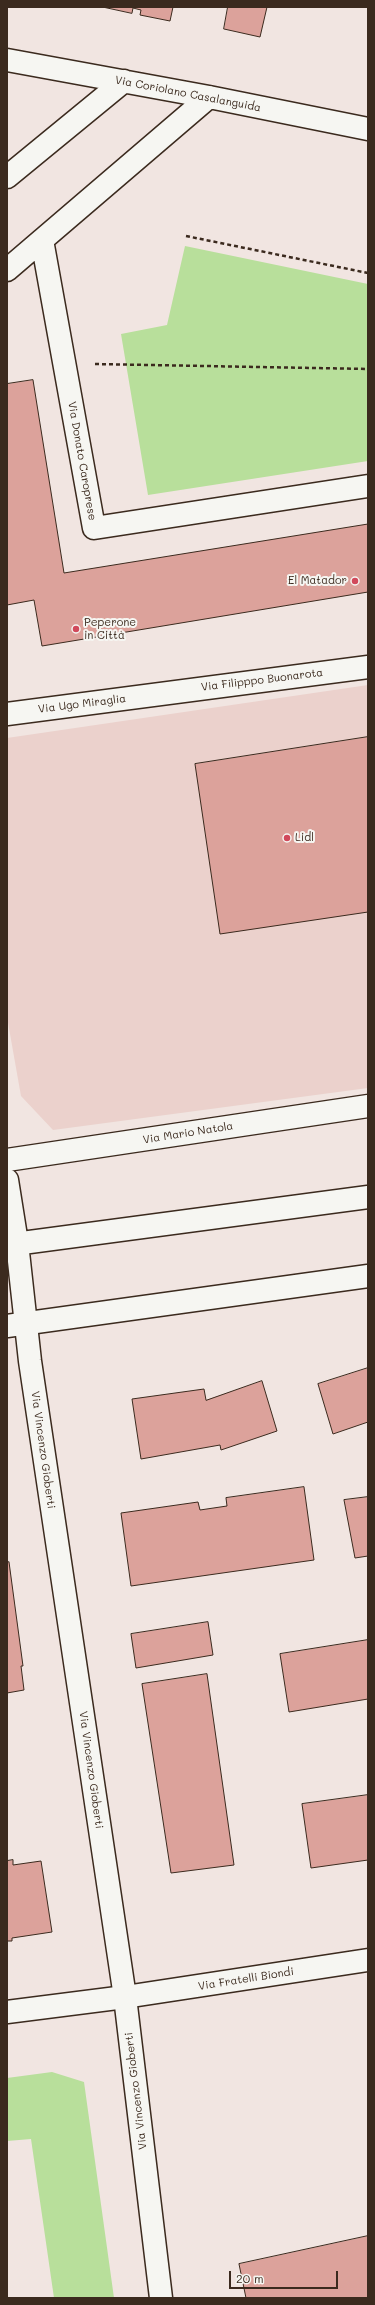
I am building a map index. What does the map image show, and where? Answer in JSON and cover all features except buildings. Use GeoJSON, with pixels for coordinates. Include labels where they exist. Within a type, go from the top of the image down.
{"type":"FeatureCollection","features":[{"type":"Feature","properties":{"kind":"street","name":"Via Coriolano Casalanguida"},"geometry":{"type":"LineString","coordinates":[[7,60],[209,97],[368,129]]}},
{"type":"Feature","properties":{"kind":"street"},"geometry":{"type":"LineString","coordinates":[[7,177],[124,81]]}},
{"type":"Feature","properties":{"kind":"street"},"geometry":{"type":"LineString","coordinates":[[7,270],[209,97]]}},
{"type":"Feature","properties":{"kind":"street","name":"Via Donato Caroprese"},"geometry":{"type":"LineString","coordinates":[[42,240],[66,364],[94,528],[368,486]]}},
{"type":"Feature","properties":{"kind":"street","name":"Via Filipppo Buonarota"},"geometry":{"type":"LineString","coordinates":[[156,694],[368,667]]}},
{"type":"Feature","properties":{"kind":"street","name":"Via Ugo Miraglia"},"geometry":{"type":"LineString","coordinates":[[7,714],[156,694]]}},
{"type":"Feature","properties":{"kind":"street","name":"Via Mario Natola"},"geometry":{"type":"LineString","coordinates":[[7,1160],[368,1106]]}},
{"type":"Feature","properties":{"kind":"street","name":"Via Vincenzo Gioberti"},"geometry":{"type":"LineString","coordinates":[[7,1180],[16,1325],[125,1997],[161,2298]]}},
{"type":"Feature","properties":{"kind":"street"},"geometry":{"type":"LineString","coordinates":[[12,1244],[368,1197]]}},
{"type":"Feature","properties":{"kind":"street"},"geometry":{"type":"LineString","coordinates":[[16,1325],[368,1276]]}},
{"type":"Feature","properties":{"kind":"street","name":"Via Fratelli Biondi"},"geometry":{"type":"LineString","coordinates":[[7,2012],[125,1997],[368,1960]]}},
{"type":"Feature","properties":{"kind":"path"},"geometry":{"type":"LineString","coordinates":[[186,236],[368,273]]}},
{"type":"Feature","properties":{"kind":"path"},"geometry":{"type":"LineString","coordinates":[[66,364],[368,369]]}},
{"type":"Feature","properties":{"kind":"shaded area"},"geometry":{"type":"Polygon","coordinates":[[[368,685],[368,1088],[53,1130],[21,1096],[7,1017],[7,738],[368,685]]]}},
{"type":"Feature","properties":{"kind":"green space"},"geometry":{"type":"Polygon","coordinates":[[[185,246],[368,284],[368,461],[148,495],[121,334],[167,325],[185,246]]]}},
{"type":"Feature","properties":{"kind":"green space"},"geometry":{"type":"Polygon","coordinates":[[[52,2072],[84,2082],[114,2298],[54,2298],[31,2139],[7,2141],[7,2078],[52,2072]]]}},
{"type":"Feature","properties":{"kind":"place","name":"El Matador"},"geometry":{"type":"Point","coordinates":[355,581]}},
{"type":"Feature","properties":{"kind":"place","name":"Peperone in Città"},"geometry":{"type":"Point","coordinates":[76,629]}},
{"type":"Feature","properties":{"kind":"place","name":"Lidl"},"geometry":{"type":"Point","coordinates":[287,838]}}]}
